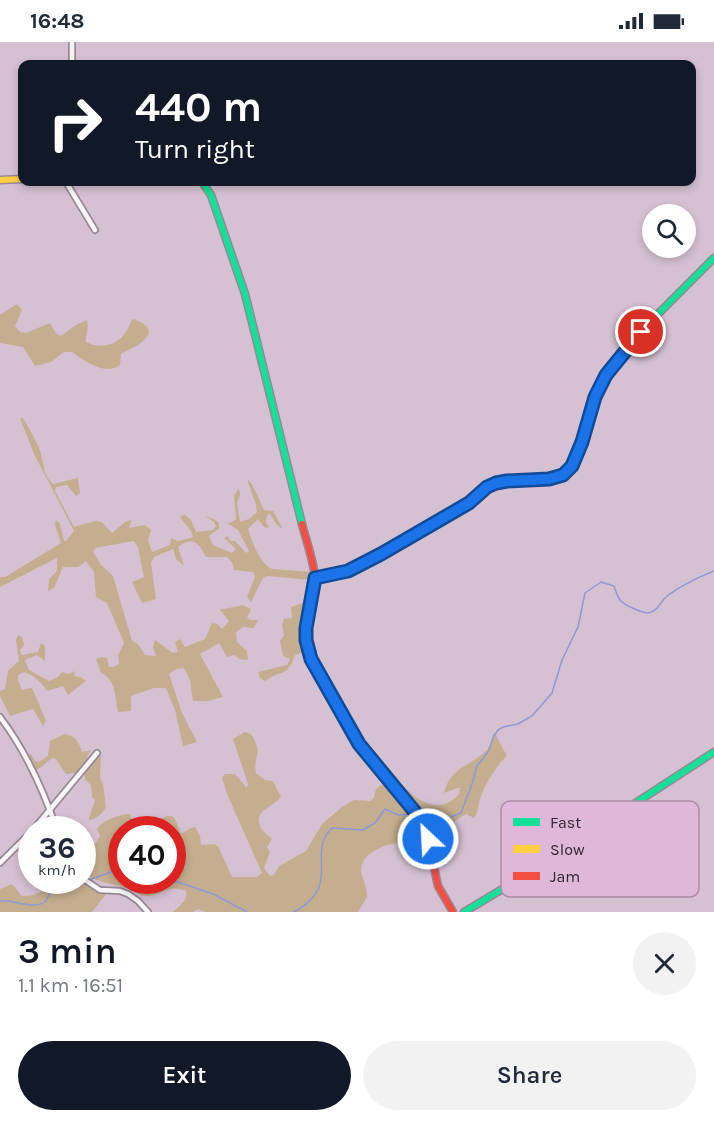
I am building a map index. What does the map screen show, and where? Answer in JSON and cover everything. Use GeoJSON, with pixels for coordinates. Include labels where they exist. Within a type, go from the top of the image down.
{"type":"FeatureCollection","features":[{"type":"Feature","properties":{"kind":"street"},"geometry":{"type":"LineString","coordinates":[[72,42],[72,60]]}},
{"type":"Feature","properties":{"kind":"street"},"geometry":{"type":"LineString","coordinates":[[0,180],[18,179]]}},
{"type":"Feature","properties":{"kind":"street"},"geometry":{"type":"LineString","coordinates":[[68,186],[95,230]]}},
{"type":"Feature","properties":{"kind":"street"},"geometry":{"type":"LineString","coordinates":[[206,186],[245,294],[315,578],[306,628],[306,640],[311,659],[359,744],[420,819],[428,839],[438,886],[453,912]]}},
{"type":"Feature","properties":{"kind":"street"},"geometry":{"type":"LineString","coordinates":[[315,578],[348,571],[381,554],[469,503],[487,487],[496,483],[549,479],[563,475],[572,466],[582,442],[595,397],[606,375],[653,319],[714,258]]}},
{"type":"Feature","properties":{"kind":"street"},"geometry":{"type":"LineString","coordinates":[[0,717],[23,751],[52,816]]}},
{"type":"Feature","properties":{"kind":"street"},"geometry":{"type":"LineString","coordinates":[[640,801],[714,752]]}},
{"type":"Feature","properties":{"kind":"street"},"geometry":{"type":"LineString","coordinates":[[44,816],[97,753]]}},
{"type":"Feature","properties":{"kind":"street"},"geometry":{"type":"LineString","coordinates":[[0,863],[18,844]]}},
{"type":"Feature","properties":{"kind":"street"},"geometry":{"type":"LineString","coordinates":[[96,888],[128,894],[148,912]]}},
{"type":"Feature","properties":{"kind":"street"},"geometry":{"type":"LineString","coordinates":[[464,912],[501,890]]}},
{"type":"Feature","properties":{"kind":"shaded area"},"geometry":{"type":"Polygon","coordinates":[[[17,304],[22,310],[15,326],[20,332],[26,333],[50,323],[60,336],[87,320],[86,342],[105,346],[122,337],[134,319],[144,324],[149,334],[140,343],[121,354],[120,365],[114,368],[95,366],[72,352],[64,352],[51,362],[35,366],[23,347],[0,343],[0,315],[17,304]]]}},
{"type":"Feature","properties":{"kind":"shaded area"},"geometry":{"type":"Polygon","coordinates":[[[20,418],[23,418],[41,453],[49,480],[53,484],[78,478],[80,493],[76,496],[67,485],[56,487],[55,491],[74,527],[95,521],[102,522],[112,533],[125,522],[132,520],[129,528],[145,525],[151,530],[148,540],[152,552],[170,545],[171,538],[178,541],[193,537],[180,516],[185,515],[191,520],[196,532],[213,530],[216,526],[214,522],[205,516],[219,523],[219,528],[209,536],[213,545],[232,553],[236,549],[224,538],[227,536],[246,553],[249,551],[238,530],[227,523],[236,519],[234,496],[239,488],[240,495],[237,503],[240,522],[249,519],[257,512],[247,479],[252,484],[264,510],[273,511],[283,529],[277,525],[270,514],[267,515],[266,522],[269,528],[264,527],[258,519],[248,529],[260,557],[272,569],[312,572],[312,580],[267,576],[263,578],[251,602],[247,597],[255,577],[253,572],[234,570],[232,562],[227,557],[206,557],[198,545],[188,542],[178,547],[184,566],[176,559],[173,549],[154,557],[151,563],[156,599],[142,603],[132,582],[144,577],[138,547],[134,541],[95,548],[93,552],[101,565],[113,576],[132,641],[138,644],[145,655],[156,656],[153,647],[155,640],[173,653],[178,652],[175,642],[180,639],[185,647],[205,639],[212,623],[222,629],[229,621],[220,610],[223,609],[242,605],[251,609],[247,618],[258,620],[254,628],[243,627],[236,632],[237,642],[247,651],[248,660],[239,659],[234,655],[227,657],[219,643],[200,654],[223,697],[208,701],[193,701],[190,680],[184,668],[176,669],[169,674],[182,713],[197,742],[183,746],[175,710],[166,688],[154,688],[131,696],[131,711],[118,712],[112,684],[101,673],[96,659],[107,658],[109,667],[119,664],[118,655],[124,643],[107,603],[96,597],[94,572],[86,561],[78,567],[63,567],[54,588],[48,591],[49,579],[57,571],[57,558],[0,587],[0,577],[5,577],[61,543],[55,525],[56,520],[60,524],[64,541],[74,531],[34,454],[20,418]]]}},
{"type":"Feature","properties":{"kind":"shaded area"},"geometry":{"type":"Polygon","coordinates":[[[305,598],[311,598],[307,651],[295,655],[286,670],[265,681],[260,678],[258,672],[287,665],[290,659],[283,656],[280,641],[284,635],[282,625],[284,619],[292,618],[291,607],[303,603],[305,598]]]}},
{"type":"Feature","properties":{"kind":"shaded area"},"geometry":{"type":"Polygon","coordinates":[[[18,635],[22,637],[24,645],[20,651],[22,655],[38,652],[41,643],[45,646],[45,661],[37,655],[25,660],[29,670],[49,681],[58,677],[62,672],[68,674],[75,671],[74,676],[86,681],[68,695],[63,686],[47,691],[31,675],[24,672],[18,675],[22,690],[31,688],[33,690],[46,721],[43,726],[33,709],[10,716],[0,696],[0,691],[5,689],[8,671],[19,661],[16,640],[18,635]]]}},
{"type":"Feature","properties":{"kind":"shaded area"},"geometry":{"type":"Polygon","coordinates":[[[245,732],[251,734],[257,746],[256,773],[265,780],[273,781],[281,797],[259,817],[261,828],[272,839],[267,847],[270,852],[264,868],[270,876],[274,875],[279,866],[306,851],[322,824],[342,807],[354,800],[370,801],[374,798],[378,787],[389,783],[409,806],[421,825],[427,844],[427,854],[422,855],[410,846],[401,843],[390,844],[372,852],[364,860],[361,869],[367,897],[358,912],[206,912],[198,909],[193,912],[173,912],[185,900],[186,831],[191,828],[195,827],[200,836],[201,845],[215,844],[219,848],[232,877],[257,877],[262,873],[222,778],[225,774],[235,774],[247,788],[248,784],[233,739],[245,732]]]}},
{"type":"Feature","properties":{"kind":"shaded area"},"geometry":{"type":"Polygon","coordinates":[[[494,732],[507,756],[485,786],[476,815],[474,818],[466,814],[450,825],[432,847],[416,809],[389,778],[393,777],[424,802],[441,805],[450,802],[459,794],[460,788],[444,793],[451,777],[487,750],[494,732]]]}},
{"type":"Feature","properties":{"kind":"shaded area"},"geometry":{"type":"Polygon","coordinates":[[[65,734],[76,740],[82,752],[91,750],[86,758],[99,753],[101,756],[100,778],[106,807],[99,816],[90,816],[95,800],[92,797],[91,785],[85,780],[84,770],[66,774],[56,759],[52,758],[35,770],[28,755],[31,754],[35,761],[39,762],[48,756],[50,741],[65,734]]]}},
{"type":"Feature","properties":{"kind":"shaded area"},"geometry":{"type":"Polygon","coordinates":[[[108,820],[108,883],[96,880],[96,842],[100,836],[97,829],[108,820]]]}},
{"type":"Feature","properties":{"kind":"shaded area"},"geometry":{"type":"Polygon","coordinates":[[[12,884],[18,894],[27,896],[96,894],[96,884],[108,888],[92,912],[0,912],[0,889],[12,884]]]}},
{"type":"Feature","properties":{"kind":"waterway"},"geometry":{"type":"LineString","coordinates":[[419,814],[431,812],[448,818],[461,813],[477,766],[488,752],[498,730],[518,724],[532,716],[552,693],[562,660],[578,627],[585,593],[601,582],[614,586],[622,602],[648,613],[656,609],[676,590],[714,571]]}},
{"type":"Feature","properties":{"kind":"waterway"},"geometry":{"type":"LineString","coordinates":[[294,912],[309,901],[317,891],[321,880],[322,849],[325,838],[332,828],[363,830],[375,823],[385,809],[398,815],[415,814]]}},
{"type":"Feature","properties":{"kind":"waterway"},"geometry":{"type":"LineString","coordinates":[[96,877],[108,873]]}},
{"type":"Feature","properties":{"kind":"waterway"},"geometry":{"type":"LineString","coordinates":[[186,885],[213,894],[247,912]]}},
{"type":"Feature","properties":{"kind":"waterway"},"geometry":{"type":"LineString","coordinates":[[0,901],[35,905],[46,901],[49,894]]}},
{"type":"Feature","properties":{"kind":"traffic: fast"},"geometry":{"type":"LineString","coordinates":[[205,186],[211,195],[245,294],[302,524]]}},
{"type":"Feature","properties":{"kind":"traffic: fast"},"geometry":{"type":"LineString","coordinates":[[315,578],[348,571],[381,554],[469,503],[487,487],[496,483],[549,479],[563,475],[572,466],[582,443],[595,397],[616,360],[714,258]]}},
{"type":"Feature","properties":{"kind":"traffic: fast"},"geometry":{"type":"LineString","coordinates":[[639,801],[714,752]]}},
{"type":"Feature","properties":{"kind":"traffic: fast"},"geometry":{"type":"LineString","coordinates":[[464,912],[501,890]]}},
{"type":"Feature","properties":{"kind":"traffic: slow"},"geometry":{"type":"LineString","coordinates":[[0,180],[18,179]]}},
{"type":"Feature","properties":{"kind":"traffic: jam"},"geometry":{"type":"LineString","coordinates":[[302,524],[315,574],[307,628],[311,659],[359,744],[420,819],[428,839],[438,886],[453,912]]}},
{"type":"Feature","properties":{"kind":"route"},"geometry":{"type":"LineString","coordinates":[[428,839],[415,812],[359,744],[311,659],[306,640],[306,628],[315,578],[348,571],[381,554],[469,503],[487,487],[496,483],[549,479],[563,475],[572,466],[582,442],[595,397],[606,375],[641,332]]}}]}
